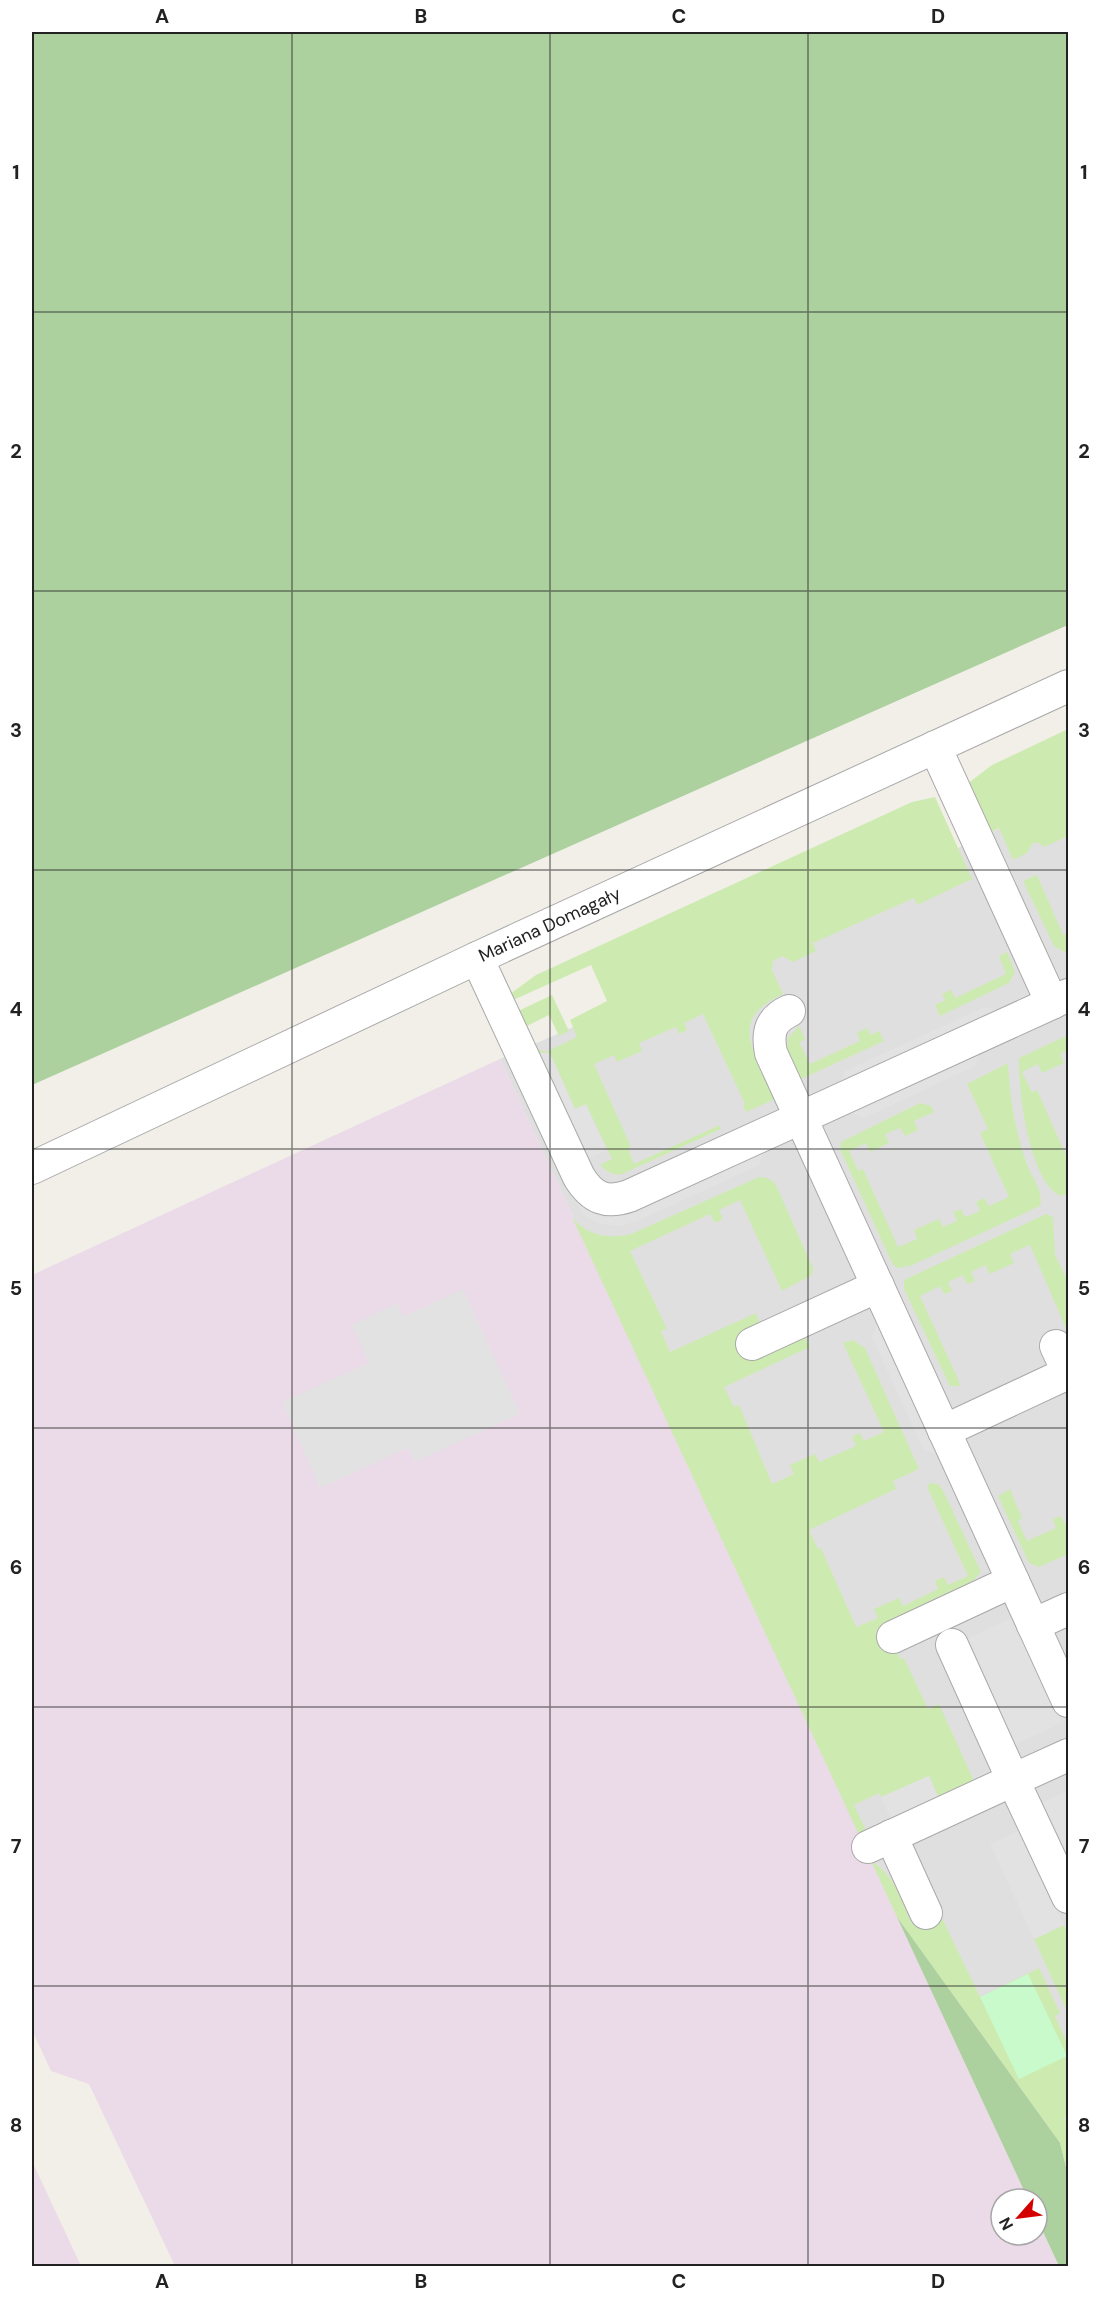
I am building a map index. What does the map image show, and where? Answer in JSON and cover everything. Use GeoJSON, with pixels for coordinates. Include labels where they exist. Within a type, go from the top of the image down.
{"type":"FeatureCollection","features":[{"type":"Feature","properties":{"kind":"street","name":"Mariana Domagały"},"geometry":{"type":"LineString","coordinates":[[32,1168],[477,958],[1068,686]]}},
{"type":"Feature","properties":{"kind":"street"},"geometry":{"type":"LineString","coordinates":[[477,958],[576,1171],[588,1191],[601,1199],[611,1200],[629,1196],[801,1119],[1060,999],[935,747]]}},
{"type":"Feature","properties":{"kind":"street"},"geometry":{"type":"LineString","coordinates":[[789,1011],[773,1023],[769,1043],[801,1119],[1068,1701]]}},
{"type":"Feature","properties":{"kind":"street"},"geometry":{"type":"LineString","coordinates":[[752,1344],[878,1286]]}},
{"type":"Feature","properties":{"kind":"street"},"geometry":{"type":"LineString","coordinates":[[944,1431],[1064,1363]]}},
{"type":"Feature","properties":{"kind":"street"},"geometry":{"type":"LineString","coordinates":[[893,1637],[1013,1581]]}},
{"type":"Feature","properties":{"kind":"street"},"geometry":{"type":"LineString","coordinates":[[1034,1624],[1068,1609]]}},
{"type":"Feature","properties":{"kind":"street"},"geometry":{"type":"LineString","coordinates":[[952,1645],[1068,1898]]}},
{"type":"Feature","properties":{"kind":"street"},"geometry":{"type":"LineString","coordinates":[[926,1913],[879,1841],[1068,1755]]}},
{"type":"Feature","properties":{"kind":"shaded area"},"geometry":{"type":"Polygon","coordinates":[[[1068,798],[1068,2155],[897,1917],[500,1059],[725,961],[989,833],[1068,798]]]}},
{"type":"Feature","properties":{"kind":"shaded area"},"geometry":{"type":"Polygon","coordinates":[[[985,1007],[1003,1011],[838,1087],[845,1071],[985,1007]]]}},
{"type":"Feature","properties":{"kind":"shaded area"},"geometry":{"type":"Polygon","coordinates":[[[533,1049],[540,1053],[550,1053],[575,1109],[586,1104],[607,1150],[584,1160],[533,1049]]]}},
{"type":"Feature","properties":{"kind":"shaded area"},"geometry":{"type":"Polygon","coordinates":[[[980,1051],[975,1066],[864,1118],[847,1112],[980,1051]]]}},
{"type":"Feature","properties":{"kind":"shaded area"},"geometry":{"type":"Polygon","coordinates":[[[500,1059],[1022,2187],[989,2187],[989,2247],[1049,2247],[1049,2245],[1059,2266],[175,2266],[89,2084],[51,2071],[32,2030],[32,1275],[500,1059]]]}},
{"type":"Feature","properties":{"kind":"shaded area"},"geometry":{"type":"Polygon","coordinates":[[[765,1149],[759,1165],[640,1220],[620,1226],[600,1224],[584,1215],[568,1190],[579,1201],[601,1213],[614,1216],[765,1149]]]}},
{"type":"Feature","properties":{"kind":"shaded area"},"geometry":{"type":"Polygon","coordinates":[[[463,1289],[520,1414],[415,1462],[408,1448],[320,1488],[282,1402],[369,1363],[352,1325],[397,1303],[403,1317],[463,1289]]]}},
{"type":"Feature","properties":{"kind":"shaded area"},"geometry":{"type":"Polygon","coordinates":[[[878,1322],[938,1455],[923,1449],[872,1337],[878,1322]]]}},
{"type":"Feature","properties":{"kind":"shaded area"},"geometry":{"type":"Polygon","coordinates":[[[1013,1617],[1062,1723],[1014,1745],[967,1639],[1013,1617]]]}},
{"type":"Feature","properties":{"kind":"shaded area"},"geometry":{"type":"Polygon","coordinates":[[[929,1776],[939,1799],[892,1821],[881,1797],[929,1776]]]}},
{"type":"Feature","properties":{"kind":"shaded area"},"geometry":{"type":"Polygon","coordinates":[[[1065,1792],[1068,1800],[1068,1863],[1041,1803],[1065,1792]]]}},
{"type":"Feature","properties":{"kind":"shaded area"},"geometry":{"type":"Polygon","coordinates":[[[1020,1830],[1064,1925],[1034,1939],[990,1844],[1020,1830]]]}},
{"type":"Feature","properties":{"kind":"shaded area"},"geometry":{"type":"Polygon","coordinates":[[[32,2161],[81,2266],[32,2266],[32,2161]]]}},
{"type":"Feature","properties":{"kind":"green space"},"geometry":{"type":"Polygon","coordinates":[[[32,32],[1068,32],[1068,625],[32,1085],[32,32]]]}},
{"type":"Feature","properties":{"kind":"green space"},"geometry":{"type":"Polygon","coordinates":[[[1068,729],[1068,836],[1044,847],[1039,843],[1033,843],[1027,853],[1013,860],[999,828],[989,833],[967,784],[992,765],[1068,729]]]}},
{"type":"Feature","properties":{"kind":"green space"},"geometry":{"type":"Polygon","coordinates":[[[935,797],[972,879],[917,905],[914,898],[813,943],[816,951],[793,962],[782,956],[773,961],[772,970],[783,994],[768,1002],[758,1011],[752,1020],[750,1040],[773,1100],[746,1112],[743,1106],[745,1104],[703,1014],[684,1023],[687,1030],[679,1034],[676,1027],[639,1043],[642,1051],[617,1062],[614,1055],[594,1064],[631,1147],[628,1149],[634,1164],[720,1125],[721,1129],[622,1174],[613,1174],[602,1167],[600,1165],[612,1159],[586,1105],[575,1109],[550,1053],[543,1053],[537,1050],[532,1046],[516,1012],[552,995],[569,1031],[559,1036],[549,1015],[525,1027],[535,1048],[546,1052],[577,1037],[570,1020],[607,1001],[591,965],[511,1001],[510,994],[536,975],[912,802],[935,797]]]}},
{"type":"Feature","properties":{"kind":"green space"},"geometry":{"type":"Polygon","coordinates":[[[1037,875],[1063,935],[1068,933],[1068,954],[1054,946],[1023,881],[1037,875]]]}},
{"type":"Feature","properties":{"kind":"green space"},"geometry":{"type":"Polygon","coordinates":[[[1007,952],[1015,972],[1009,983],[940,1016],[935,1005],[945,1000],[942,994],[951,990],[955,998],[1006,974],[999,956],[1007,952]]]}},
{"type":"Feature","properties":{"kind":"green space"},"geometry":{"type":"Polygon","coordinates":[[[799,1026],[805,1039],[799,1042],[810,1064],[860,1041],[857,1033],[867,1028],[870,1035],[879,1031],[884,1041],[801,1079],[787,1048],[788,1038],[799,1026]]]}},
{"type":"Feature","properties":{"kind":"green space"},"geometry":{"type":"Polygon","coordinates":[[[1068,1035],[1068,1050],[1060,1054],[1064,1063],[1042,1073],[1038,1064],[1022,1072],[1032,1092],[1037,1090],[1068,1160],[1068,1193],[1061,1196],[1050,1187],[1033,1155],[1023,1112],[1019,1058],[1068,1035]]]}},
{"type":"Feature","properties":{"kind":"green space"},"geometry":{"type":"Polygon","coordinates":[[[1008,1063],[1016,1129],[1023,1154],[1039,1191],[1040,1206],[910,1266],[897,1268],[892,1263],[840,1149],[841,1142],[920,1103],[931,1106],[934,1112],[914,1121],[918,1130],[905,1136],[900,1128],[885,1134],[889,1143],[870,1152],[866,1143],[849,1151],[858,1171],[863,1169],[898,1247],[917,1239],[914,1230],[939,1219],[943,1227],[957,1221],[953,1212],[961,1209],[965,1217],[980,1211],[976,1202],[984,1198],[989,1206],[1009,1197],[980,1133],[988,1129],[967,1084],[1008,1063]]]}},
{"type":"Feature","properties":{"kind":"green space"},"geometry":{"type":"Polygon","coordinates":[[[759,1177],[767,1178],[775,1183],[813,1268],[812,1275],[782,1291],[740,1200],[719,1210],[723,1219],[715,1223],[710,1214],[630,1251],[667,1329],[661,1331],[670,1352],[756,1313],[760,1324],[743,1332],[756,1359],[805,1337],[810,1347],[724,1387],[734,1407],[739,1405],[772,1484],[794,1474],[790,1465],[815,1454],[819,1462],[856,1446],[852,1437],[860,1433],[864,1441],[884,1432],[843,1343],[853,1340],[865,1348],[919,1469],[893,1481],[896,1489],[809,1530],[818,1549],[821,1548],[856,1627],[878,1618],[874,1609],[899,1598],[903,1606],[938,1589],[935,1581],[944,1577],[948,1585],[968,1576],[927,1487],[930,1483],[938,1484],[943,1490],[981,1572],[973,1581],[884,1623],[900,1659],[904,1658],[928,1709],[939,1704],[975,1783],[939,1799],[929,1776],[881,1797],[879,1793],[854,1805],[867,1832],[859,1835],[572,1217],[591,1232],[605,1236],[629,1235],[759,1177]]]}},
{"type":"Feature","properties":{"kind":"green space"},"geometry":{"type":"Polygon","coordinates":[[[1046,1214],[1053,1217],[1055,1255],[1068,1281],[1068,1333],[1030,1245],[1010,1254],[1014,1263],[990,1274],[985,1265],[971,1272],[975,1281],[967,1284],[963,1275],[948,1282],[952,1291],[944,1294],[940,1286],[920,1296],[960,1386],[950,1386],[904,1289],[904,1280],[1046,1214]]]}},
{"type":"Feature","properties":{"kind":"green space"},"geometry":{"type":"Polygon","coordinates":[[[1010,1489],[1022,1518],[1018,1521],[1027,1541],[1056,1528],[1053,1519],[1061,1516],[1065,1524],[1068,1522],[1068,1554],[1039,1567],[1029,1563],[998,1496],[1010,1489]]]}},
{"type":"Feature","properties":{"kind":"green space"},"geometry":{"type":"Polygon","coordinates":[[[871,1861],[892,1881],[912,1924],[939,1912],[980,1997],[1039,1968],[1060,2013],[1055,2016],[1068,2045],[1068,2116],[1064,2119],[1068,2125],[1068,2175],[1060,2143],[897,1917],[871,1861]]]}},
{"type":"Feature","properties":{"kind":"green space"},"geometry":{"type":"Polygon","coordinates":[[[897,1917],[1060,2143],[1068,2175],[1068,2266],[1059,2266],[1049,2245],[1049,2187],[1022,2187],[897,1917]]]}},
{"type":"Feature","properties":{"kind":"green space"},"geometry":{"type":"Polygon","coordinates":[[[1064,1925],[1068,1936],[1067,2011],[1034,1939],[1064,1925]]]}},
{"type":"Feature","properties":{"kind":"green space"},"geometry":{"type":"Polygon","coordinates":[[[1028,1974],[1067,2056],[1019,2079],[980,1997],[1028,1974]]]}}]}
